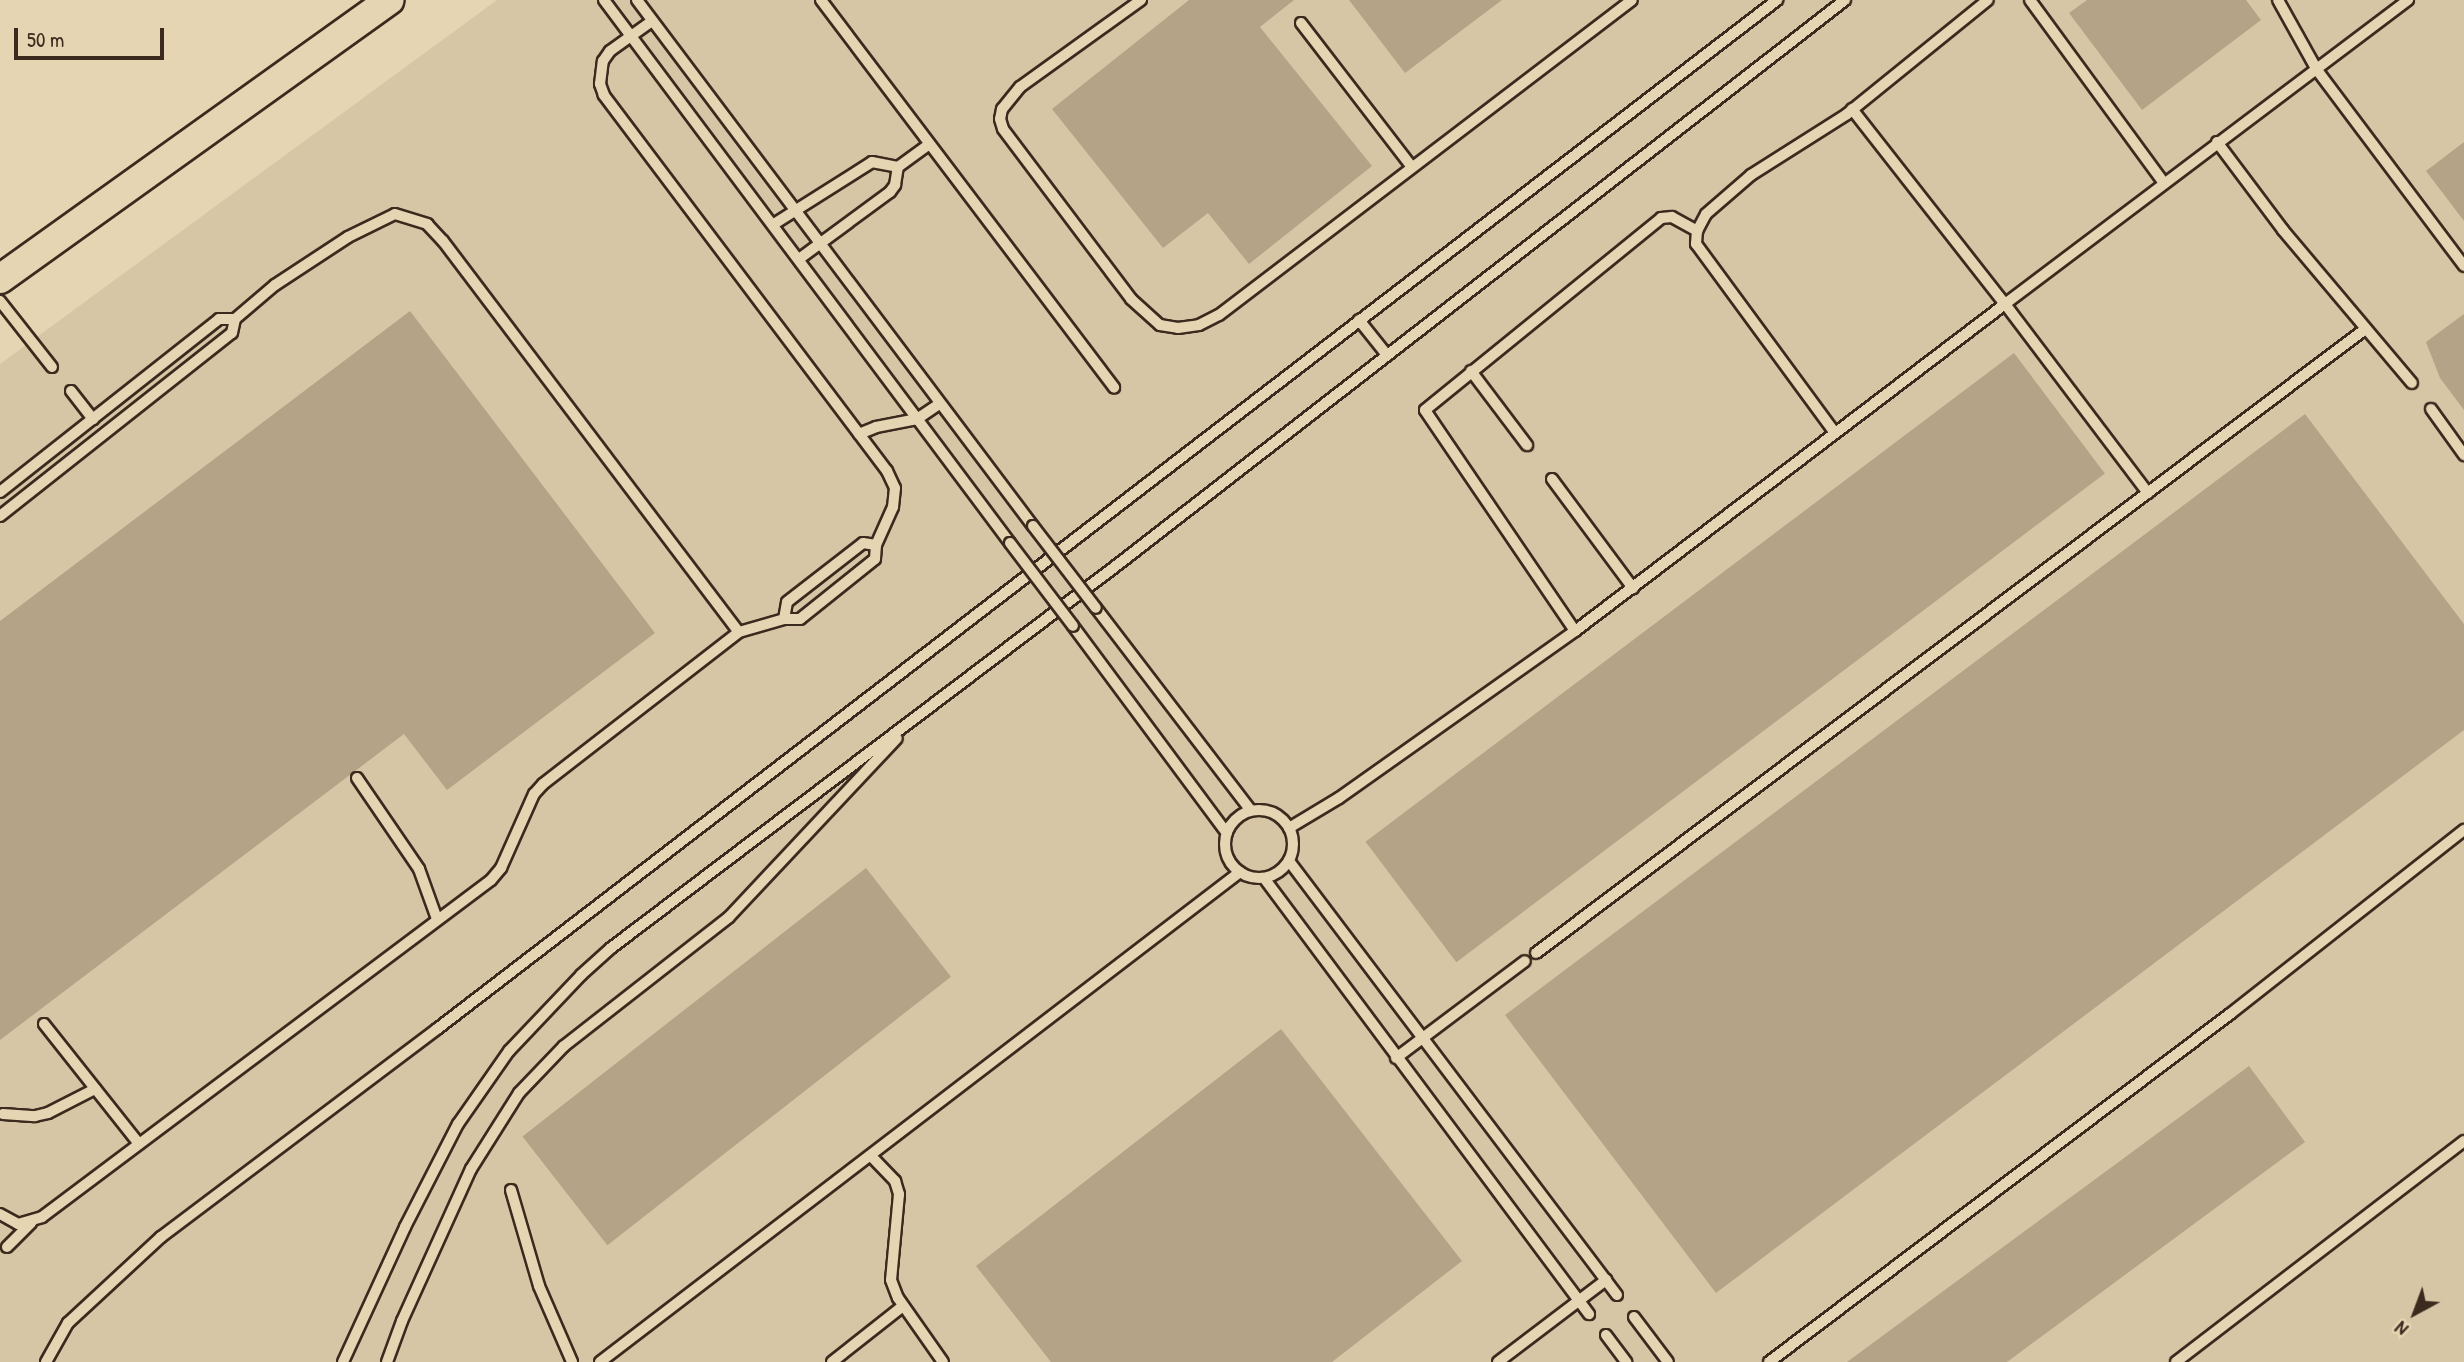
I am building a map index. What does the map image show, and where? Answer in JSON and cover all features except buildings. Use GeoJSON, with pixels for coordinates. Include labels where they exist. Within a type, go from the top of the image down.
{"type":"FeatureCollection","features":[{"type":"Feature","properties":{"kind":"street"},"geometry":{"type":"LineString","coordinates":[[0,279],[388,0]]}},
{"type":"Feature","properties":{"kind":"lane"},"geometry":{"type":"LineString","coordinates":[[604,0],[1227,833]]}},
{"type":"Feature","properties":{"kind":"lane"},"geometry":{"type":"LineString","coordinates":[[636,0],[939,404],[1251,811]]}},
{"type":"Feature","properties":{"kind":"lane"},"geometry":{"type":"LineString","coordinates":[[821,0],[1114,388]]}},
{"type":"Feature","properties":{"kind":"lane"},"geometry":{"type":"LineString","coordinates":[[1141,0],[1020,87],[1002,109],[1000,120],[1003,130],[1131,299],[1160,325],[1178,328],[1199,325],[1219,315],[1632,0]]}},
{"type":"Feature","properties":{"kind":"lane"},"geometry":{"type":"LineString","coordinates":[[46,1362],[68,1323],[161,1237],[459,1012],[1777,0]]}},
{"type":"Feature","properties":{"kind":"lane"},"geometry":{"type":"LineString","coordinates":[[343,1362],[405,1227],[458,1124],[509,1051],[547,1008],[611,948],[910,722],[1845,0]]}},
{"type":"Feature","properties":{"kind":"lane"},"geometry":{"type":"LineString","coordinates":[[1835,433],[1696,244],[1697,231],[1706,214],[1751,175],[1852,109],[1988,0]]}},
{"type":"Feature","properties":{"kind":"lane"},"geometry":{"type":"LineString","coordinates":[[2029,0],[2164,183]]}},
{"type":"Feature","properties":{"kind":"lane"},"geometry":{"type":"LineString","coordinates":[[2278,0],[2317,70],[2464,266]]}},
{"type":"Feature","properties":{"kind":"lane"},"geometry":{"type":"LineString","coordinates":[[1289,828],[1339,798],[1575,632],[2217,142],[2408,0]]}},
{"type":"Feature","properties":{"kind":"lane"},"geometry":{"type":"LineString","coordinates":[[7,1247],[31,1223],[491,880],[501,868],[534,794],[543,784],[739,632],[784,619],[800,619],[875,559],[876,545],[893,507],[895,488],[887,471],[604,95],[600,84],[603,61],[610,51],[652,21]]}},
{"type":"Feature","properties":{"kind":"lane"},"geometry":{"type":"LineString","coordinates":[[1301,23],[1412,167]]}},
{"type":"Feature","properties":{"kind":"lane"},"geometry":{"type":"LineString","coordinates":[[1852,109],[2005,304],[2148,493]]}},
{"type":"Feature","properties":{"kind":"lane"},"geometry":{"type":"LineString","coordinates":[[2217,142],[2364,330],[2412,383]]}},
{"type":"Feature","properties":{"kind":"lane"},"geometry":{"type":"LineString","coordinates":[[799,258],[894,188],[898,167],[930,144]]}},
{"type":"Feature","properties":{"kind":"lane"},"geometry":{"type":"LineString","coordinates":[[774,225],[872,162],[898,167]]}},
{"type":"Feature","properties":{"kind":"lane"},"geometry":{"type":"LineString","coordinates":[[0,516],[232,332],[235,319],[275,285],[380,220],[396,214],[427,224],[443,241],[739,632]]}},
{"type":"Feature","properties":{"kind":"lane"},"geometry":{"type":"LineString","coordinates":[[1575,632],[1426,417],[1427,406],[1661,218],[1672,217],[1697,231]]}},
{"type":"Feature","properties":{"kind":"lane"},"geometry":{"type":"LineString","coordinates":[[0,300],[52,367]]}},
{"type":"Feature","properties":{"kind":"lane"},"geometry":{"type":"LineString","coordinates":[[0,492],[219,319],[235,319]]}},
{"type":"Feature","properties":{"kind":"lane"},"geometry":{"type":"LineString","coordinates":[[1359,320],[1387,355]]}},
{"type":"Feature","properties":{"kind":"lane"},"geometry":{"type":"LineString","coordinates":[[1536,953],[2364,330]]}},
{"type":"Feature","properties":{"kind":"lane"},"geometry":{"type":"LineString","coordinates":[[1471,371],[1527,445]]}},
{"type":"Feature","properties":{"kind":"lane"},"geometry":{"type":"LineString","coordinates":[[71,391],[93,419]]}},
{"type":"Feature","properties":{"kind":"lane"},"geometry":{"type":"LineString","coordinates":[[859,434],[876,427],[917,418],[939,404]]}},
{"type":"Feature","properties":{"kind":"lane"},"geometry":{"type":"LineString","coordinates":[[2431,409],[2464,455]]}},
{"type":"Feature","properties":{"kind":"lane"},"geometry":{"type":"LineString","coordinates":[[1552,479],[1633,588]]}},
{"type":"Feature","properties":{"kind":"lane"},"geometry":{"type":"LineString","coordinates":[[784,619],[787,602],[863,543],[876,545]]}},
{"type":"Feature","properties":{"kind":"lane"},"geometry":{"type":"LineString","coordinates":[[387,1362],[402,1321],[471,1169],[519,1093],[564,1046],[729,917],[910,722]]}},
{"type":"Feature","properties":{"kind":"lane"},"geometry":{"type":"LineString","coordinates":[[357,778],[419,869],[437,919]]}},
{"type":"Feature","properties":{"kind":"lane"},"geometry":{"type":"LineString","coordinates":[[1251,811],[1273,813],[1289,828],[1293,850],[1289,861],[1282,870],[1264,878],[1250,877],[1240,872],[1227,855],[1227,833],[1232,823],[1251,811]]}},
{"type":"Feature","properties":{"kind":"lane"},"geometry":{"type":"LineString","coordinates":[[1769,1362],[2230,1014],[2464,830]]}},
{"type":"Feature","properties":{"kind":"lane"},"geometry":{"type":"LineString","coordinates":[[1289,861],[1617,1295]]}},
{"type":"Feature","properties":{"kind":"lane"},"geometry":{"type":"LineString","coordinates":[[600,1362],[1240,872]]}},
{"type":"Feature","properties":{"kind":"lane"},"geometry":{"type":"LineString","coordinates":[[1264,878],[1589,1314]]}},
{"type":"Feature","properties":{"kind":"lane"},"geometry":{"type":"LineString","coordinates":[[1396,1058],[1525,961]]}},
{"type":"Feature","properties":{"kind":"lane"},"geometry":{"type":"LineString","coordinates":[[44,1024],[139,1144]]}},
{"type":"Feature","properties":{"kind":"lane"},"geometry":{"type":"LineString","coordinates":[[3,1114],[35,1116],[48,1113],[95,1089]]}},
{"type":"Feature","properties":{"kind":"lane"},"geometry":{"type":"LineString","coordinates":[[2176,1362],[2464,1141]]}},
{"type":"Feature","properties":{"kind":"lane"},"geometry":{"type":"LineString","coordinates":[[871,1156],[894,1181],[899,1194],[891,1280],[903,1306],[943,1362]]}},
{"type":"Feature","properties":{"kind":"lane"},"geometry":{"type":"LineString","coordinates":[[511,1190],[539,1286],[572,1362]]}},
{"type":"Feature","properties":{"kind":"lane"},"geometry":{"type":"LineString","coordinates":[[0,1214],[18,1224],[31,1223]]}},
{"type":"Feature","properties":{"kind":"lane"},"geometry":{"type":"LineString","coordinates":[[1498,1362],[1606,1280]]}},
{"type":"Feature","properties":{"kind":"lane"},"geometry":{"type":"LineString","coordinates":[[832,1362],[903,1306]]}},
{"type":"Feature","properties":{"kind":"lane"},"geometry":{"type":"LineString","coordinates":[[1634,1317],[1668,1362]]}},
{"type":"Feature","properties":{"kind":"lane"},"geometry":{"type":"LineString","coordinates":[[1606,1335],[1626,1362]]}},
{"type":"Feature","properties":{"kind":"shaded area"},"geometry":{"type":"Polygon","coordinates":[[[497,0],[2464,0],[2464,1362],[0,1362],[0,364],[497,0]]]}}]}
